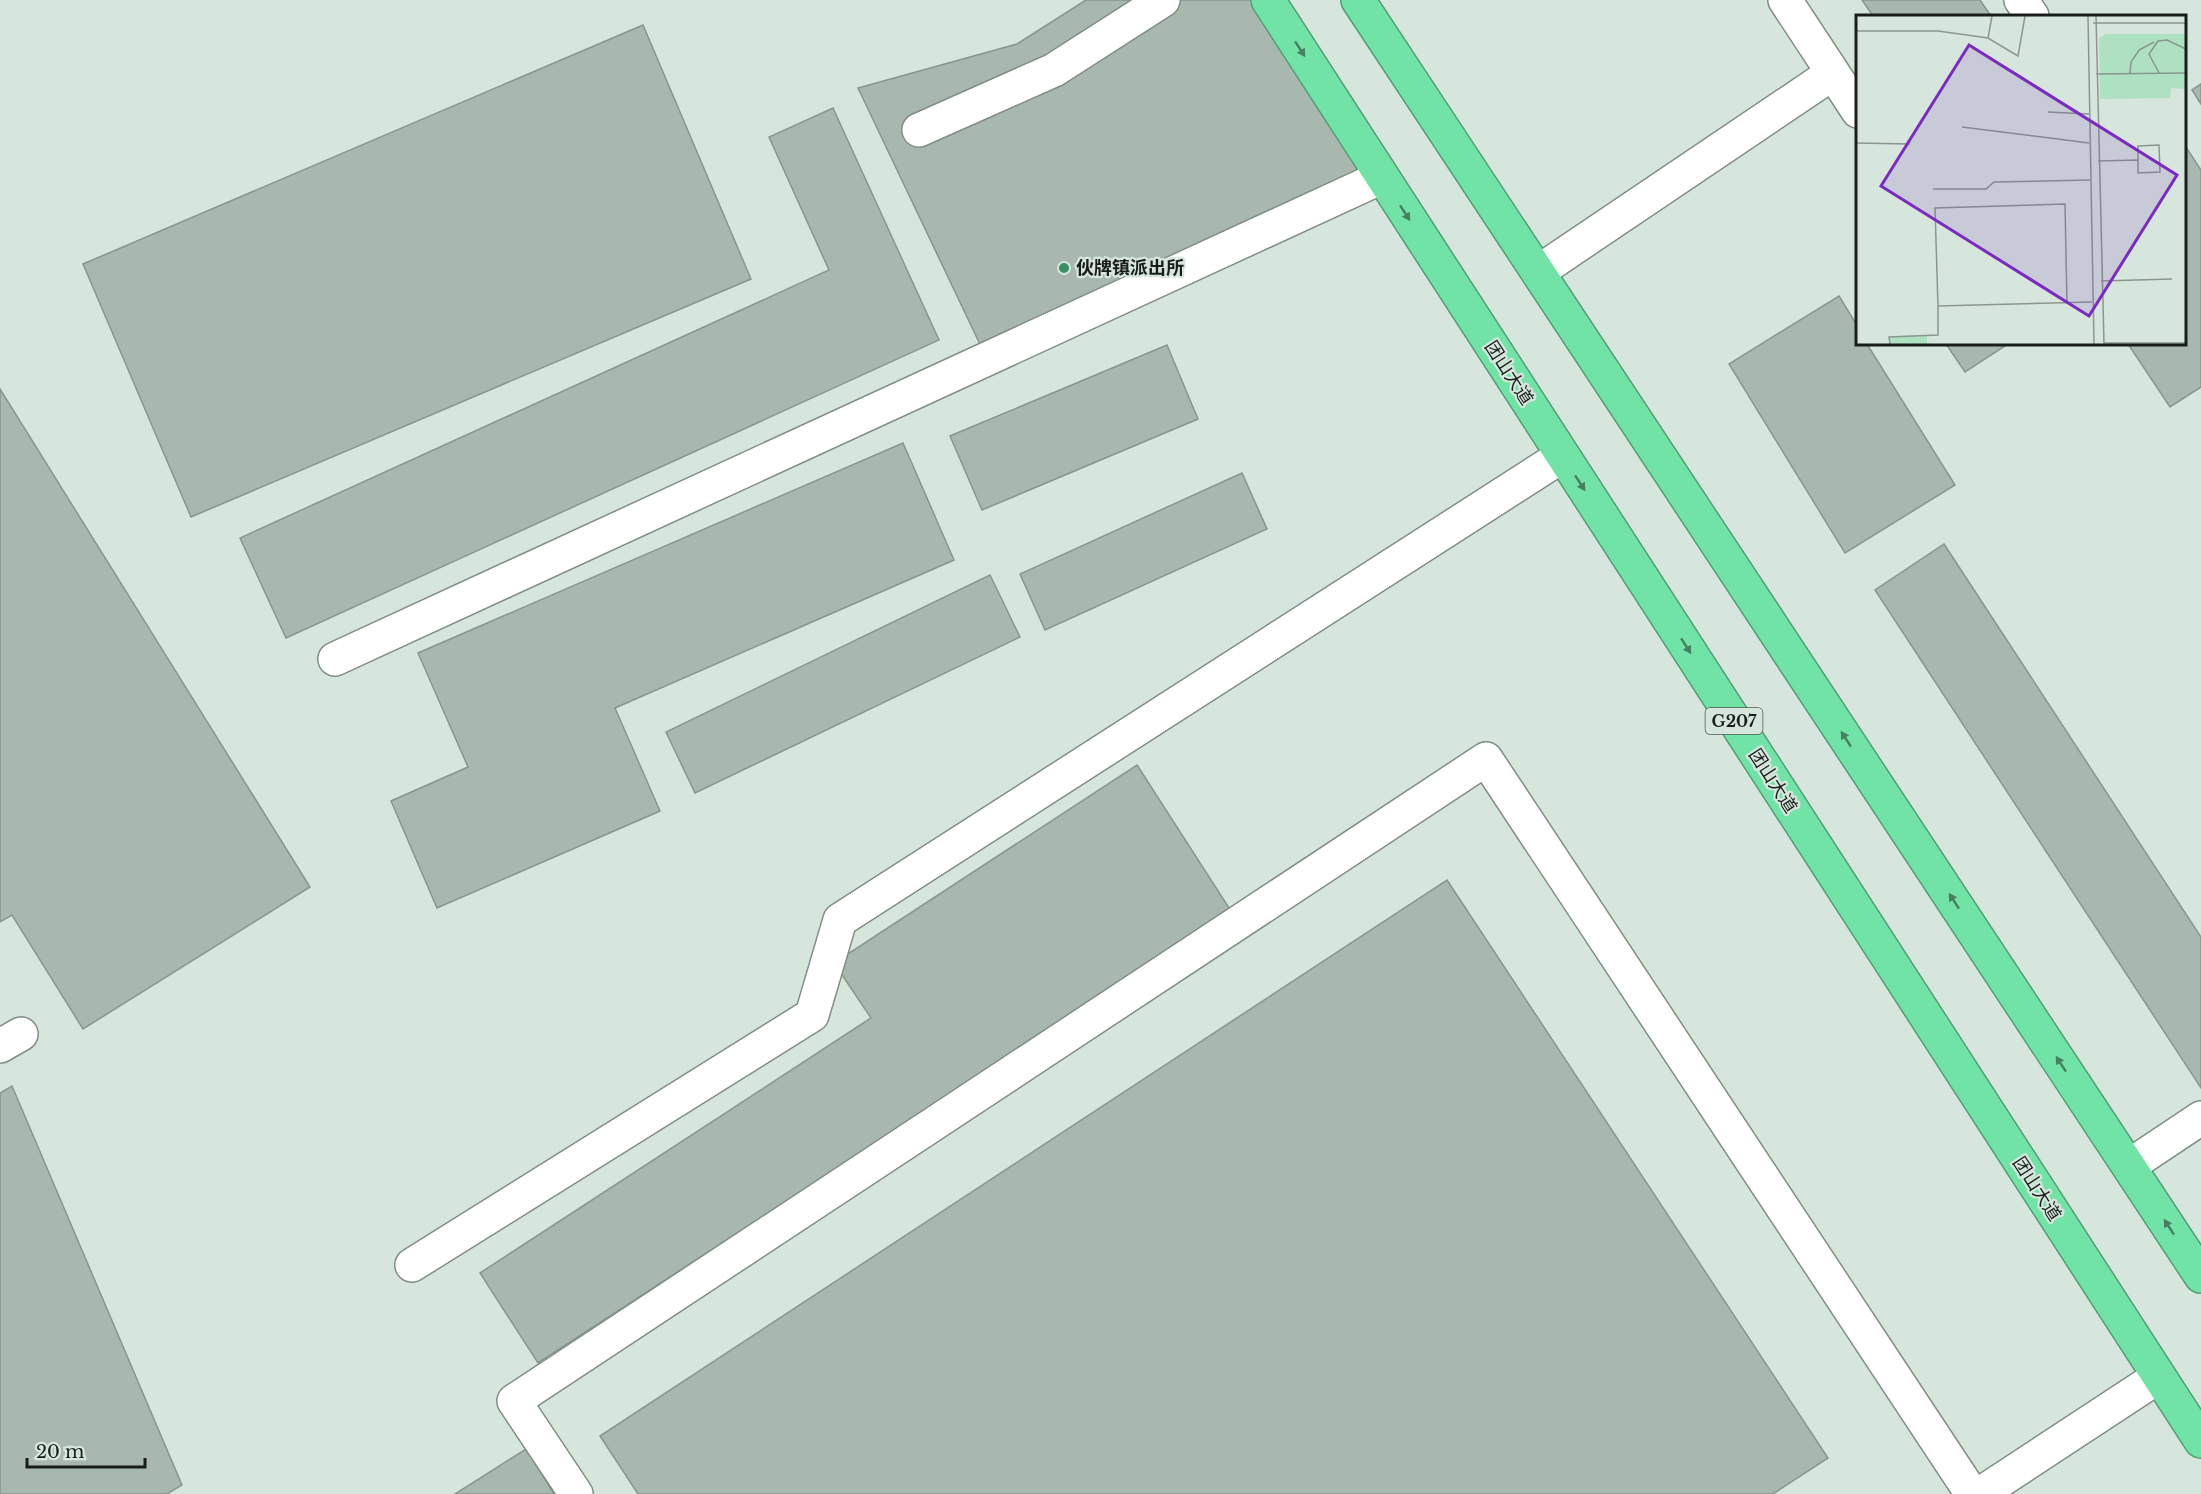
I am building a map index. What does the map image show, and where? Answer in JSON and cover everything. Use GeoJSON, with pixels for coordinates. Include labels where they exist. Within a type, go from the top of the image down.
{"type":"FeatureCollection","features":[{"type":"Feature","properties":{"kind":"highway","name":"团山大道"},"geometry":{"type":"LineString","coordinates":[[1268,0],[2201,1441]]}},
{"type":"Feature","properties":{"kind":"highway"},"geometry":{"type":"LineString","coordinates":[[1358,0],[2201,1276]]}},
{"type":"Feature","properties":{"kind":"lane"},"geometry":{"type":"LineString","coordinates":[[919,130],[1054,70],[1163,0]]}},
{"type":"Feature","properties":{"kind":"lane"},"geometry":{"type":"LineString","coordinates":[[1785,0],[1856,109]]}},
{"type":"Feature","properties":{"kind":"lane"},"geometry":{"type":"LineString","coordinates":[[2021,0],[2031,15]]}},
{"type":"Feature","properties":{"kind":"lane"},"geometry":{"type":"LineString","coordinates":[[1538,272],[1833,74]]}},
{"type":"Feature","properties":{"kind":"lane"},"geometry":{"type":"LineString","coordinates":[[334,659],[1382,177]]}},
{"type":"Feature","properties":{"kind":"lane"},"geometry":{"type":"LineString","coordinates":[[412,1265],[812,1015],[840,920],[1562,456]]}},
{"type":"Feature","properties":{"kind":"lane"},"geometry":{"type":"LineString","coordinates":[[576,1494],[514,1401],[1486,759],[1972,1494]]}},
{"type":"Feature","properties":{"kind":"lane"},"geometry":{"type":"LineString","coordinates":[[2128,1166],[2201,1118]]}},
{"type":"Feature","properties":{"kind":"lane"},"geometry":{"type":"LineString","coordinates":[[1980,1494],[2158,1377]]}},
{"type":"Feature","properties":{"kind":"building","name":"伙牌镇派出所"},"geometry":{"type":"Polygon","coordinates":[[[1086,0],[1268,0],[1382,177],[987,359],[858,88],[1017,44],[1086,0]]]}},
{"type":"Feature","properties":{"kind":"building"},"geometry":{"type":"Polygon","coordinates":[[[1862,0],[1980,0],[1990,15],[1872,15],[1862,0]]]}},
{"type":"Feature","properties":{"kind":"building"},"geometry":{"type":"Polygon","coordinates":[[[643,25],[751,279],[191,517],[83,264],[643,25]]]}},
{"type":"Feature","properties":{"kind":"building"},"geometry":{"type":"Polygon","coordinates":[[[2201,84],[2201,104],[2192,90],[2201,84]]]}},
{"type":"Feature","properties":{"kind":"building"},"geometry":{"type":"Polygon","coordinates":[[[833,108],[939,340],[286,638],[240,538],[829,270],[769,137],[833,108]]]}},
{"type":"Feature","properties":{"kind":"building"},"geometry":{"type":"Polygon","coordinates":[[[2186,147],[2201,170],[2201,387],[2170,407],[2129,345],[2186,345],[2186,147]]]}},
{"type":"Feature","properties":{"kind":"building"},"geometry":{"type":"Polygon","coordinates":[[[1839,296],[1856,324],[1856,345],[1868,345],[1955,485],[1845,553],[1729,364],[1839,296]]]}},
{"type":"Feature","properties":{"kind":"building"},"geometry":{"type":"Polygon","coordinates":[[[1167,345],[1198,419],[982,510],[950,436],[1167,345]]]}},
{"type":"Feature","properties":{"kind":"building"},"geometry":{"type":"Polygon","coordinates":[[[1947,345],[2006,345],[1965,372],[1947,345]]]}},
{"type":"Feature","properties":{"kind":"building"},"geometry":{"type":"Polygon","coordinates":[[[0,389],[310,887],[83,1029],[12,915],[0,922],[0,389]]]}},
{"type":"Feature","properties":{"kind":"building"},"geometry":{"type":"Polygon","coordinates":[[[903,443],[954,560],[615,708],[660,811],[437,908],[391,801],[468,767],[418,653],[903,443]]]}},
{"type":"Feature","properties":{"kind":"building"},"geometry":{"type":"Polygon","coordinates":[[[1242,473],[1267,529],[1045,630],[1020,574],[1242,473]]]}},
{"type":"Feature","properties":{"kind":"building"},"geometry":{"type":"Polygon","coordinates":[[[1944,544],[2201,937],[2201,1088],[1875,590],[1944,544]]]}},
{"type":"Feature","properties":{"kind":"building"},"geometry":{"type":"Polygon","coordinates":[[[990,575],[1020,637],[695,793],[666,732],[990,575]]]}},
{"type":"Feature","properties":{"kind":"building"},"geometry":{"type":"Polygon","coordinates":[[[1137,765],[1231,911],[538,1363],[480,1273],[871,1018],[834,963],[1137,765]]]}},
{"type":"Feature","properties":{"kind":"building"},"geometry":{"type":"Polygon","coordinates":[[[1447,880],[1828,1458],[1773,1494],[638,1494],[600,1436],[1447,880]]]}},
{"type":"Feature","properties":{"kind":"building"},"geometry":{"type":"Polygon","coordinates":[[[12,1086],[182,1485],[167,1494],[0,1494],[0,1093],[12,1086]]]}},
{"type":"Feature","properties":{"kind":"building"},"geometry":{"type":"Polygon","coordinates":[[[526,1449],[554,1494],[455,1494],[526,1449]]]}},
{"type":"Feature","properties":{"kind":"place","name":"伙牌镇派出所"},"geometry":{"type":"Point","coordinates":[1064,268]}}]}
